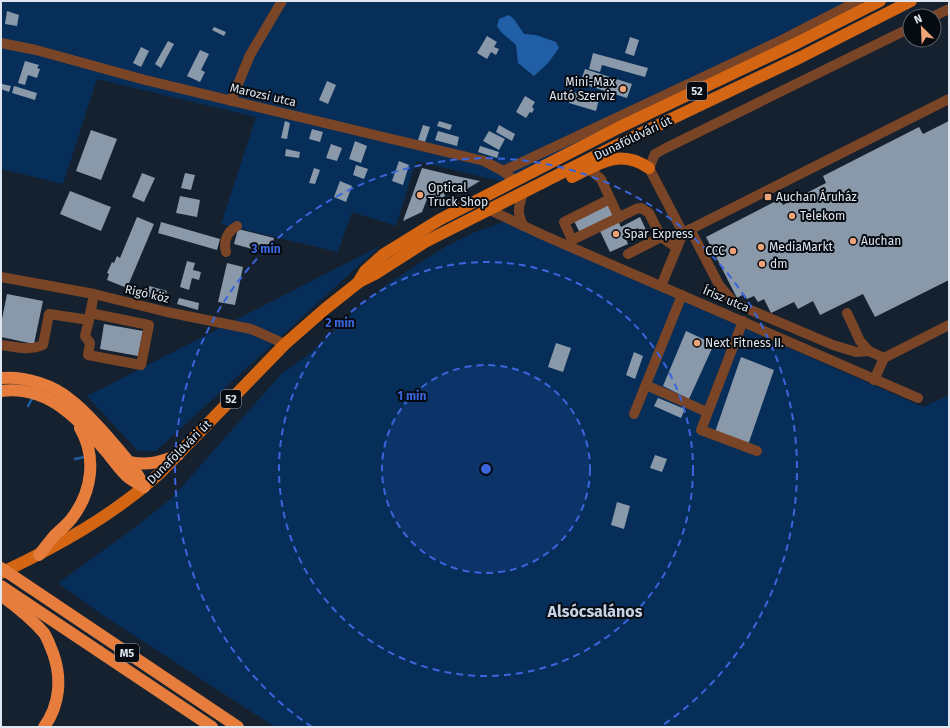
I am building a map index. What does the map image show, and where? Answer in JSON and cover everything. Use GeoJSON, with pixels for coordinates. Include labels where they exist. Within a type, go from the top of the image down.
{"type":"FeatureCollection","features":[{"type":"Feature","properties":{"kind":"highway"},"geometry":{"type":"LineString","coordinates":[[1,378],[24,380],[42,384],[59,391],[72,400],[130,462],[139,474],[144,487]]}},
{"type":"Feature","properties":{"kind":"highway"},"geometry":{"type":"LineString","coordinates":[[1,391],[10,390],[25,392],[41,396],[54,402],[88,430],[128,477],[144,487]]}},
{"type":"Feature","properties":{"kind":"highway"},"geometry":{"type":"LineString","coordinates":[[39,555],[54,536],[72,518],[84,498],[89,483],[90,451],[84,436],[74,419]]}},
{"type":"Feature","properties":{"kind":"highway"},"geometry":{"type":"LineString","coordinates":[[130,462],[142,464],[154,463],[178,455]]}},
{"type":"Feature","properties":{"kind":"highway"},"geometry":{"type":"LineString","coordinates":[[1,564],[15,578]]}},
{"type":"Feature","properties":{"kind":"highway","name":"M5"},"geometry":{"type":"LineString","coordinates":[[1,568],[238,727]]}},
{"type":"Feature","properties":{"kind":"highway","name":"M5"},"geometry":{"type":"LineString","coordinates":[[1,586],[212,727]]}},
{"type":"Feature","properties":{"kind":"highway"},"geometry":{"type":"LineString","coordinates":[[1,596],[16,606],[44,634],[55,658],[58,668],[58,696],[51,715],[44,727]]}},
{"type":"Feature","properties":{"kind":"main road","name":"Dunaföldvári út"},"geometry":{"type":"LineString","coordinates":[[359,282],[365,271],[391,250],[439,220],[618,128],[797,43],[880,1]]}},
{"type":"Feature","properties":{"kind":"main road","name":"Dunaföldvári út"},"geometry":{"type":"LineString","coordinates":[[39,555],[86,529],[144,487],[178,455],[285,344],[359,282],[375,274],[424,242],[625,141],[801,57],[911,1]]}},
{"type":"Feature","properties":{"kind":"main road"},"geometry":{"type":"LineString","coordinates":[[526,192],[550,187],[614,158],[634,161],[649,168]]}},
{"type":"Feature","properties":{"kind":"main road"},"geometry":{"type":"LineString","coordinates":[[515,181],[524,182],[550,173],[560,174]]}},
{"type":"Feature","properties":{"kind":"main road","name":"52"},"geometry":{"type":"LineString","coordinates":[[1,572],[39,555]]}},
{"type":"Feature","properties":{"kind":"street"},"geometry":{"type":"LineString","coordinates":[[231,101],[250,55],[282,1]]}},
{"type":"Feature","properties":{"kind":"street"},"geometry":{"type":"LineString","coordinates":[[503,171],[782,40],[858,1]]}},
{"type":"Feature","properties":{"kind":"street"},"geometry":{"type":"LineString","coordinates":[[869,351],[856,352],[833,345],[738,305],[728,297],[719,285],[649,168],[655,154],[660,151],[902,32]]}},
{"type":"Feature","properties":{"kind":"street","name":"Marozsi utca"},"geometry":{"type":"LineString","coordinates":[[1,43],[36,50],[145,80],[484,161],[503,171],[515,181]]}},
{"type":"Feature","properties":{"kind":"street"},"geometry":{"type":"LineString","coordinates":[[661,286],[677,248],[687,231],[949,99]]}},
{"type":"Feature","properties":{"kind":"street"},"geometry":{"type":"LineString","coordinates":[[588,169],[601,179],[619,218]]}},
{"type":"Feature","properties":{"kind":"street"},"geometry":{"type":"LineString","coordinates":[[523,226],[518,212],[519,205],[526,192]]}},
{"type":"Feature","properties":{"kind":"street"},"geometry":{"type":"LineString","coordinates":[[610,199],[564,222],[572,240],[641,208],[649,213],[661,237],[677,248]]}},
{"type":"Feature","properties":{"kind":"street","name":"Írisz utca"},"geometry":{"type":"LineString","coordinates":[[490,210],[523,226],[918,398]]}},
{"type":"Feature","properties":{"kind":"street"},"geometry":{"type":"LineString","coordinates":[[226,252],[224,246],[225,239],[231,230],[237,226]]}},
{"type":"Feature","properties":{"kind":"street"},"geometry":{"type":"LineString","coordinates":[[628,254],[661,237]]}},
{"type":"Feature","properties":{"kind":"street","name":"Rigó köz"},"geometry":{"type":"LineString","coordinates":[[1,277],[94,294],[167,312],[251,329],[285,344]]}},
{"type":"Feature","properties":{"kind":"street"},"geometry":{"type":"LineString","coordinates":[[1,345],[24,349],[35,348],[43,345],[49,314],[89,316],[149,324],[141,365],[88,355],[90,343],[85,336],[89,316],[94,294]]}},
{"type":"Feature","properties":{"kind":"street"},"geometry":{"type":"LineString","coordinates":[[634,414],[682,295]]}},
{"type":"Feature","properties":{"kind":"street"},"geometry":{"type":"LineString","coordinates":[[847,313],[860,342],[869,351],[884,358]]}},
{"type":"Feature","properties":{"kind":"street"},"geometry":{"type":"LineString","coordinates":[[743,321],[700,430],[756,451]]}},
{"type":"Feature","properties":{"kind":"street"},"geometry":{"type":"LineString","coordinates":[[874,380],[884,358],[949,325]]}},
{"type":"Feature","properties":{"kind":"street"},"geometry":{"type":"LineString","coordinates":[[646,385],[707,412]]}},
{"type":"Feature","properties":{"kind":"shaded area"},"geometry":{"type":"Polygon","coordinates":[[[1,1],[863,1],[504,182],[416,161],[396,226],[352,212],[338,252],[221,224],[256,117],[97,79],[63,184],[1,169],[1,1]]]}},
{"type":"Feature","properties":{"kind":"shaded area"},"geometry":{"type":"Polygon","coordinates":[[[509,15],[514,19],[524,34],[536,35],[556,42],[559,48],[548,63],[534,76],[518,63],[516,45],[501,32],[497,26],[499,19],[509,15]]]}},
{"type":"Feature","properties":{"kind":"shaded area"},"geometry":{"type":"Polygon","coordinates":[[[504,222],[923,407],[949,395],[949,727],[275,727],[104,616],[58,583],[130,531],[172,498],[282,373],[308,355],[361,305],[386,285],[445,247],[475,232],[504,222]]]}},
{"type":"Feature","properties":{"kind":"shaded area"},"geometry":{"type":"Polygon","coordinates":[[[380,246],[156,451],[138,451],[87,396],[380,246]]]}},
{"type":"Feature","properties":{"kind":"building"},"geometry":{"type":"Polygon","coordinates":[[[7,11],[19,15],[17,26],[5,24],[7,11]]]}},
{"type":"Feature","properties":{"kind":"building"},"geometry":{"type":"Polygon","coordinates":[[[214,27],[226,32],[224,36],[212,30],[214,27]]]}},
{"type":"Feature","properties":{"kind":"building"},"geometry":{"type":"Polygon","coordinates":[[[487,36],[497,42],[494,47],[499,49],[496,55],[491,52],[487,59],[477,53],[487,36]]]}},
{"type":"Feature","properties":{"kind":"building"},"geometry":{"type":"Polygon","coordinates":[[[630,37],[639,40],[634,56],[625,53],[630,37]]]}},
{"type":"Feature","properties":{"kind":"building"},"geometry":{"type":"Polygon","coordinates":[[[168,41],[174,44],[161,68],[155,64],[168,41]]]}},
{"type":"Feature","properties":{"kind":"building"},"geometry":{"type":"Polygon","coordinates":[[[141,47],[149,51],[141,67],[133,63],[141,47]]]}},
{"type":"Feature","properties":{"kind":"building"},"geometry":{"type":"Polygon","coordinates":[[[200,50],[209,54],[201,70],[205,72],[200,82],[187,76],[200,50]]]}},
{"type":"Feature","properties":{"kind":"building"},"geometry":{"type":"Polygon","coordinates":[[[593,53],[648,68],[645,77],[602,65],[600,72],[589,69],[593,53]]]}},
{"type":"Feature","properties":{"kind":"building"},"geometry":{"type":"Polygon","coordinates":[[[25,61],[39,65],[37,68],[40,69],[37,78],[28,75],[25,85],[18,83],[25,61]]]}},
{"type":"Feature","properties":{"kind":"building"},"geometry":{"type":"Polygon","coordinates":[[[585,69],[632,84],[627,98],[580,83],[585,69]]]}},
{"type":"Feature","properties":{"kind":"building"},"geometry":{"type":"Polygon","coordinates":[[[327,81],[336,85],[328,104],[319,100],[327,81]]]}},
{"type":"Feature","properties":{"kind":"building"},"geometry":{"type":"Polygon","coordinates":[[[2,84],[11,86],[9,92],[1,89],[2,84]]]}},
{"type":"Feature","properties":{"kind":"building"},"geometry":{"type":"Polygon","coordinates":[[[14,86],[37,93],[35,100],[12,93],[14,86]]]}},
{"type":"Feature","properties":{"kind":"building"},"geometry":{"type":"Polygon","coordinates":[[[573,92],[599,99],[596,111],[569,103],[573,92]]]}},
{"type":"Feature","properties":{"kind":"building"},"geometry":{"type":"Polygon","coordinates":[[[525,96],[535,102],[532,107],[534,109],[532,113],[530,112],[526,118],[516,112],[525,96]]]}},
{"type":"Feature","properties":{"kind":"building"},"geometry":{"type":"Polygon","coordinates":[[[285,121],[290,123],[287,139],[281,138],[285,121]]]}},
{"type":"Feature","properties":{"kind":"building"},"geometry":{"type":"Polygon","coordinates":[[[439,121],[452,125],[450,130],[437,126],[439,121]]]}},
{"type":"Feature","properties":{"kind":"building"},"geometry":{"type":"Polygon","coordinates":[[[949,121],[949,280],[875,317],[863,294],[820,315],[813,301],[798,309],[794,302],[771,313],[764,299],[758,302],[754,296],[747,299],[744,294],[737,298],[706,237],[780,199],[783,205],[826,183],[823,176],[919,127],[923,134],[949,121]]]}},
{"type":"Feature","properties":{"kind":"building"},"geometry":{"type":"Polygon","coordinates":[[[423,125],[430,127],[425,142],[418,140],[423,125]]]}},
{"type":"Feature","properties":{"kind":"building"},"geometry":{"type":"Polygon","coordinates":[[[499,125],[515,134],[512,141],[496,132],[499,125]]]}},
{"type":"Feature","properties":{"kind":"building"},"geometry":{"type":"Polygon","coordinates":[[[312,129],[323,132],[320,142],[309,139],[312,129]]]}},
{"type":"Feature","properties":{"kind":"building"},"geometry":{"type":"Polygon","coordinates":[[[91,130],[117,139],[101,180],[76,171],[91,130]]]}},
{"type":"Feature","properties":{"kind":"building"},"geometry":{"type":"Polygon","coordinates":[[[438,131],[459,137],[457,146],[435,140],[438,131]]]}},
{"type":"Feature","properties":{"kind":"building"},"geometry":{"type":"Polygon","coordinates":[[[489,131],[505,139],[499,150],[483,141],[489,131]]]}},
{"type":"Feature","properties":{"kind":"building"},"geometry":{"type":"Polygon","coordinates":[[[355,141],[367,146],[361,163],[349,159],[355,141]]]}},
{"type":"Feature","properties":{"kind":"building"},"geometry":{"type":"Polygon","coordinates":[[[331,144],[342,148],[337,161],[326,158],[331,144]]]}},
{"type":"Feature","properties":{"kind":"building"},"geometry":{"type":"Polygon","coordinates":[[[480,146],[499,152],[497,158],[478,152],[480,146]]]}},
{"type":"Feature","properties":{"kind":"building"},"geometry":{"type":"Polygon","coordinates":[[[286,149],[300,152],[299,158],[285,156],[286,149]]]}},
{"type":"Feature","properties":{"kind":"building"},"geometry":{"type":"Polygon","coordinates":[[[399,161],[409,165],[403,185],[392,181],[399,161]]]}},
{"type":"Feature","properties":{"kind":"building"},"geometry":{"type":"Polygon","coordinates":[[[356,165],[368,169],[364,179],[353,175],[356,165]]]}},
{"type":"Feature","properties":{"kind":"building"},"geometry":{"type":"Polygon","coordinates":[[[314,168],[320,170],[315,184],[309,183],[314,168]]]}},
{"type":"Feature","properties":{"kind":"building","name":"Optical Truck Shop"},"geometry":{"type":"Polygon","coordinates":[[[422,168],[480,181],[460,193],[442,189],[445,196],[433,202],[429,194],[422,212],[403,221],[422,168]]]}},
{"type":"Feature","properties":{"kind":"building"},"geometry":{"type":"Polygon","coordinates":[[[142,173],[155,178],[144,202],[132,197],[142,173]]]}},
{"type":"Feature","properties":{"kind":"building"},"geometry":{"type":"Polygon","coordinates":[[[185,173],[195,175],[191,190],[181,188],[185,173]]]}},
{"type":"Feature","properties":{"kind":"building"},"geometry":{"type":"Polygon","coordinates":[[[340,181],[352,186],[346,202],[334,197],[340,181]]]}},
{"type":"Feature","properties":{"kind":"building"},"geometry":{"type":"Polygon","coordinates":[[[70,191],[111,207],[101,231],[60,214],[70,191]]]}},
{"type":"Feature","properties":{"kind":"building"},"geometry":{"type":"Polygon","coordinates":[[[180,196],[200,200],[197,217],[176,213],[180,196]]]}},
{"type":"Feature","properties":{"kind":"building"},"geometry":{"type":"Polygon","coordinates":[[[609,202],[621,227],[640,217],[647,232],[641,235],[638,228],[624,235],[628,244],[610,252],[598,227],[581,235],[573,219],[609,202]]]}},
{"type":"Feature","properties":{"kind":"building"},"geometry":{"type":"Polygon","coordinates":[[[137,217],[154,224],[127,288],[107,280],[109,274],[107,273],[112,262],[114,263],[117,256],[120,258],[137,217]]]}},
{"type":"Feature","properties":{"kind":"building"},"geometry":{"type":"Polygon","coordinates":[[[161,222],[220,239],[217,250],[158,233],[161,222]]]}},
{"type":"Feature","properties":{"kind":"building"},"geometry":{"type":"Polygon","coordinates":[[[238,229],[274,238],[270,254],[234,244],[238,229]]]}},
{"type":"Feature","properties":{"kind":"building"},"geometry":{"type":"Polygon","coordinates":[[[187,261],[195,263],[193,270],[201,272],[199,280],[192,278],[189,290],[180,287],[187,261]]]}},
{"type":"Feature","properties":{"kind":"building"},"geometry":{"type":"Polygon","coordinates":[[[227,263],[243,267],[235,305],[218,302],[227,263]]]}},
{"type":"Feature","properties":{"kind":"building"},"geometry":{"type":"Polygon","coordinates":[[[149,286],[167,291],[164,301],[146,296],[149,286]]]}},
{"type":"Feature","properties":{"kind":"building"},"geometry":{"type":"Polygon","coordinates":[[[7,294],[43,301],[34,344],[1,337],[1,324],[7,294]]]}},
{"type":"Feature","properties":{"kind":"building"},"geometry":{"type":"Polygon","coordinates":[[[179,298],[199,303],[198,310],[177,304],[179,298]]]}},
{"type":"Feature","properties":{"kind":"building"},"geometry":{"type":"Polygon","coordinates":[[[104,324],[143,331],[138,356],[100,349],[104,324]]]}},
{"type":"Feature","properties":{"kind":"building"},"geometry":{"type":"Polygon","coordinates":[[[686,331],[714,344],[689,399],[663,386],[686,331]]]}},
{"type":"Feature","properties":{"kind":"building"},"geometry":{"type":"Polygon","coordinates":[[[556,343],[571,348],[563,372],[548,367],[556,343]]]}},
{"type":"Feature","properties":{"kind":"building"},"geometry":{"type":"Polygon","coordinates":[[[634,352],[643,356],[635,379],[626,375],[634,352]]]}},
{"type":"Feature","properties":{"kind":"building"},"geometry":{"type":"Polygon","coordinates":[[[741,357],[774,370],[748,445],[715,432],[741,357]]]}},
{"type":"Feature","properties":{"kind":"building"},"geometry":{"type":"Polygon","coordinates":[[[658,398],[685,409],[681,418],[654,406],[658,398]]]}},
{"type":"Feature","properties":{"kind":"building"},"geometry":{"type":"Polygon","coordinates":[[[655,455],[667,459],[662,472],[650,468],[655,455]]]}},
{"type":"Feature","properties":{"kind":"building"},"geometry":{"type":"Polygon","coordinates":[[[617,502],[630,506],[624,529],[611,525],[617,502]]]}},
{"type":"Feature","properties":{"kind":"waterway"},"geometry":{"type":"LineString","coordinates":[[28,406],[33,397]]}},
{"type":"Feature","properties":{"kind":"waterway"},"geometry":{"type":"LineString","coordinates":[[75,459],[85,457]]}},
{"type":"Feature","properties":{"kind":"place","name":"Mini-Max Autó Szerviz"},"geometry":{"type":"Point","coordinates":[623,89]}},
{"type":"Feature","properties":{"kind":"place","name":"Optical Truck Shop"},"geometry":{"type":"Point","coordinates":[420,195]}},
{"type":"Feature","properties":{"kind":"place","name":"Auchan Áruház"},"geometry":{"type":"Point","coordinates":[768,197]}},
{"type":"Feature","properties":{"kind":"place","name":"Telekom"},"geometry":{"type":"Point","coordinates":[792,216]}},
{"type":"Feature","properties":{"kind":"place","name":"Spar Express"},"geometry":{"type":"Point","coordinates":[616,234]}},
{"type":"Feature","properties":{"kind":"place","name":"Auchan"},"geometry":{"type":"Point","coordinates":[853,241]}},
{"type":"Feature","properties":{"kind":"place","name":"MediaMarkt"},"geometry":{"type":"Point","coordinates":[761,247]}},
{"type":"Feature","properties":{"kind":"place","name":"CCC"},"geometry":{"type":"Point","coordinates":[733,251]}},
{"type":"Feature","properties":{"kind":"place","name":"dm"},"geometry":{"type":"Point","coordinates":[762,264]}},
{"type":"Feature","properties":{"kind":"place","name":"Next Fitness II."},"geometry":{"type":"Point","coordinates":[697,343]}},
{"type":"Feature","properties":{"kind":"district","name":"Alsócsalános"},"geometry":{"type":"Point","coordinates":[595,611]}}]}
